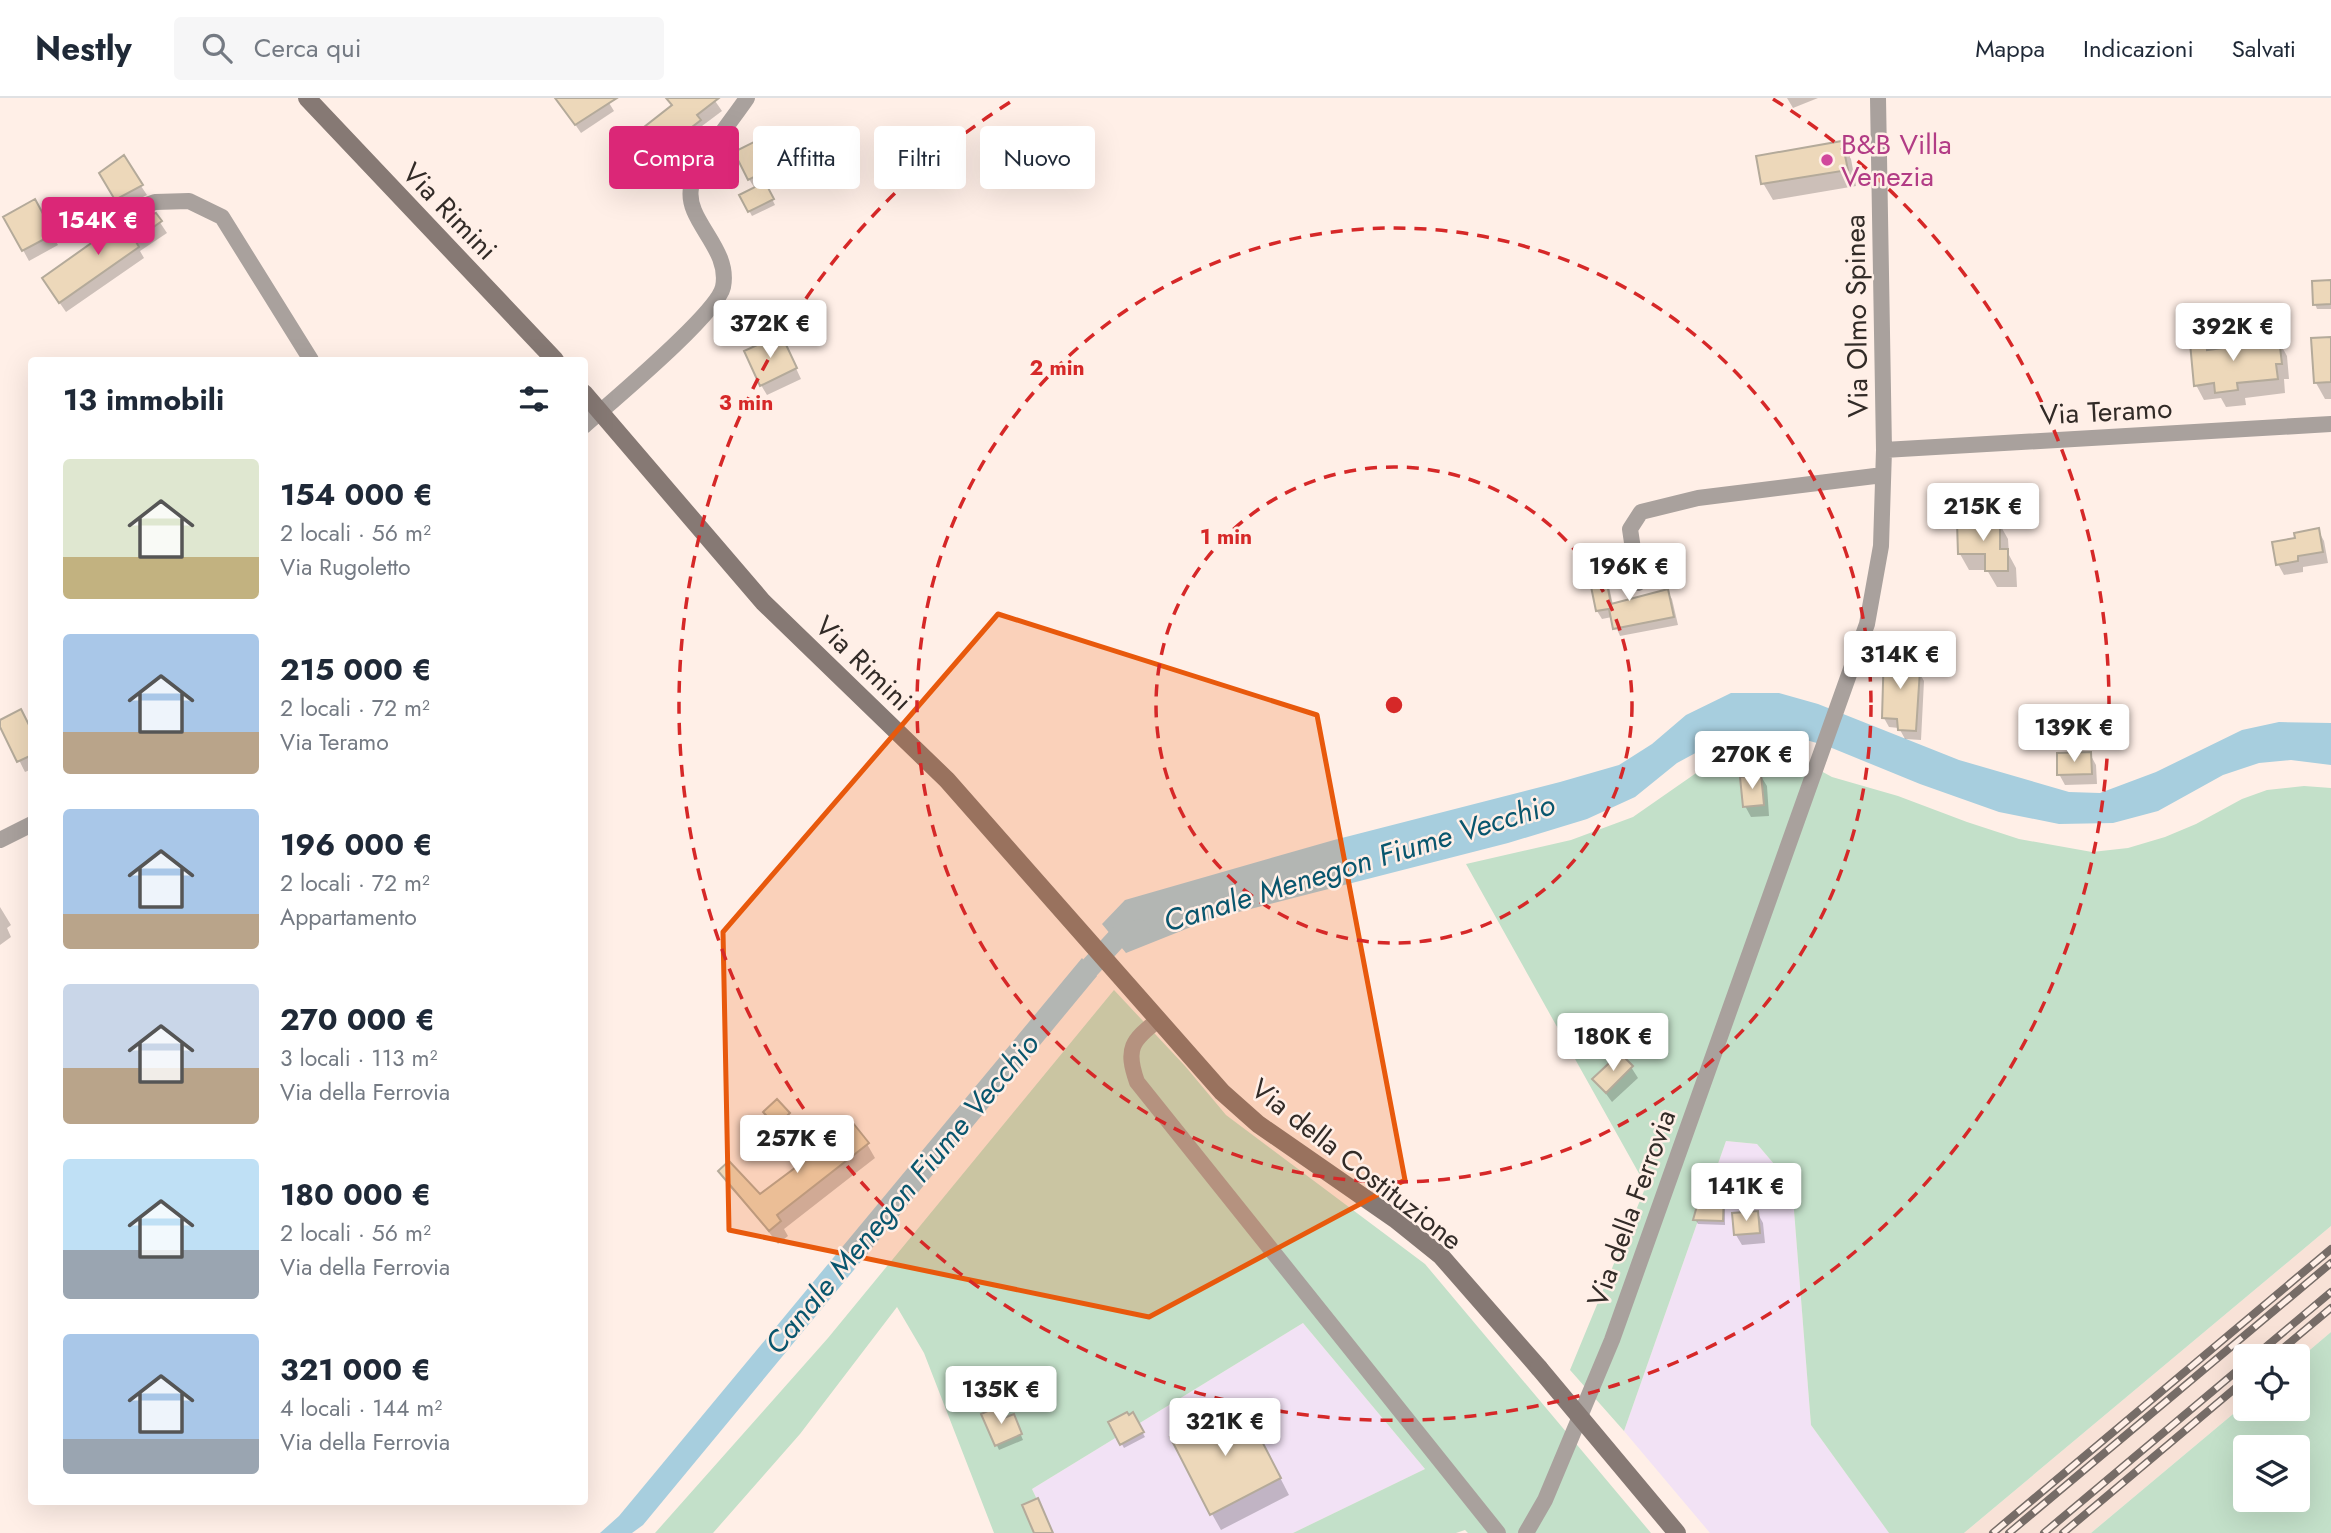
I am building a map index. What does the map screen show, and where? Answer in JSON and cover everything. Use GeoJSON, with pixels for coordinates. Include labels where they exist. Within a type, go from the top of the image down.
{"type":"FeatureCollection","features":[{"type":"Feature","properties":{"kind":"main road","name":"Via Rimini"},"geometry":{"type":"LineString","coordinates":[[307,98],[552,357]]}},
{"type":"Feature","properties":{"kind":"main road","name":"Via Rimini"},"geometry":{"type":"LineString","coordinates":[[588,397],[763,602],[947,780],[1118,973]]}},
{"type":"Feature","properties":{"kind":"main road","name":"Via della Costituzione"},"geometry":{"type":"LineString","coordinates":[[1118,973],[1222,1092],[1258,1124],[1395,1219],[1441,1256],[1677,1533]]}},
{"type":"Feature","properties":{"kind":"street"},"geometry":{"type":"LineString","coordinates":[[588,422],[692,328],[723,289],[724,273],[720,257],[690,202],[691,186],[701,166],[747,98]]}},
{"type":"Feature","properties":{"kind":"street","name":"Via Olmo Spinea"},"geometry":{"type":"LineString","coordinates":[[1878,98],[1884,450]]}},
{"type":"Feature","properties":{"kind":"street"},"geometry":{"type":"LineString","coordinates":[[90,225],[155,202],[189,201],[222,217],[309,357]]}},
{"type":"Feature","properties":{"kind":"street","name":"Via Teramo"},"geometry":{"type":"LineString","coordinates":[[1884,450],[2331,424]]}},
{"type":"Feature","properties":{"kind":"street","name":"Via della Ferrovia"},"geometry":{"type":"LineString","coordinates":[[1526,1533],[1545,1500],[1612,1340],[1840,704],[1869,611],[1881,546],[1884,450]]}},
{"type":"Feature","properties":{"kind":"street"},"geometry":{"type":"LineString","coordinates":[[1637,583],[1630,529],[1641,513],[1698,498],[1883,475]]}},
{"type":"Feature","properties":{"kind":"street"},"geometry":{"type":"LineString","coordinates":[[0,841],[28,826]]}},
{"type":"Feature","properties":{"kind":"street"},"geometry":{"type":"LineString","coordinates":[[1158,1020],[1136,1038],[1132,1052],[1131,1065],[1143,1091],[1498,1533]]}},
{"type":"Feature","properties":{"kind":"highlighted area"},"geometry":{"type":"Polygon","coordinates":[[[998,614],[1317,715],[1405,1180],[1149,1317],[729,1230],[723,932],[998,614]]]}},
{"type":"Feature","properties":{"kind":"shaded area"},"geometry":{"type":"Polygon","coordinates":[[[1726,1141],[1757,1144],[1792,1185],[1811,1425],[1889,1533],[1710,1533],[1624,1431],[1726,1141]]]}},
{"type":"Feature","properties":{"kind":"shaded area"},"geometry":{"type":"Polygon","coordinates":[[[2331,1226],[2331,1332],[2310,1350],[2310,1344],[2233,1344],[2233,1414],[2091,1533],[1964,1533],[2331,1226]]]}},
{"type":"Feature","properties":{"kind":"shaded area"},"geometry":{"type":"Polygon","coordinates":[[[1303,1323],[1425,1469],[1293,1533],[1053,1533],[1032,1489],[1303,1323]]]}},
{"type":"Feature","properties":{"kind":"green space"},"geometry":{"type":"Polygon","coordinates":[[[1773,745],[1832,777],[1898,796],[2019,839],[2092,852],[2128,848],[2165,837],[2242,799],[2267,790],[2304,786],[2331,788],[2331,1226],[1964,1533],[1889,1533],[1811,1425],[1792,1185],[1757,1144],[1726,1141],[1624,1431],[1570,1370],[1646,1186],[1466,864],[1571,840],[1633,817],[1712,762],[1739,748],[1773,745]]]}},
{"type":"Feature","properties":{"kind":"green space"},"geometry":{"type":"Polygon","coordinates":[[[1114,990],[1185,1066],[1226,1115],[1425,1264],[1651,1533],[1468,1533],[1465,1530],[1456,1533],[1293,1533],[1425,1469],[1303,1323],[1032,1489],[1053,1533],[994,1533],[924,1353],[897,1307],[800,1434],[713,1533],[655,1533],[828,1338],[1114,990]]]}},
{"type":"Feature","properties":{"kind":"green space"},"geometry":{"type":"Polygon","coordinates":[[[2331,1332],[2331,1533],[2091,1533],[2233,1414],[2233,1421],[2310,1421],[2310,1350],[2331,1332]]]}},
{"type":"Feature","properties":{"kind":"water"},"geometry":{"type":"Polygon","coordinates":[[[1731,693],[1779,693],[1818,704],[1959,760],[2069,792],[2100,793],[2156,772],[2242,730],[2279,722],[2331,723],[2331,765],[2291,760],[2259,763],[2223,775],[2158,811],[2113,823],[2059,824],[1999,812],[1920,784],[1827,746],[1775,731],[1750,731],[1725,737],[1677,763],[1635,797],[1587,819],[1508,843],[1211,919],[1126,953],[1102,924],[1125,900],[1334,840],[1619,765],[1652,744],[1686,715],[1731,693]]]}},
{"type":"Feature","properties":{"kind":"water"},"geometry":{"type":"Polygon","coordinates":[[[1082,958],[1097,976],[643,1525],[632,1533],[600,1533],[619,1516],[1082,958]]]}},
{"type":"Feature","properties":{"kind":"building"},"geometry":{"type":"Polygon","coordinates":[[[555,98],[617,98],[575,125],[555,98]]]}},
{"type":"Feature","properties":{"kind":"building"},"geometry":{"type":"Polygon","coordinates":[[[666,98],[719,98],[697,115],[701,120],[693,126],[645,126],[672,105],[666,98]]]}},
{"type":"Feature","properties":{"kind":"building"},"geometry":{"type":"Polygon","coordinates":[[[1842,141],[1848,170],[1761,184],[1756,156],[1842,141]]]}},
{"type":"Feature","properties":{"kind":"building"},"geometry":{"type":"Polygon","coordinates":[[[753,142],[753,178],[748,180],[739,162],[739,150],[753,142]]]}},
{"type":"Feature","properties":{"kind":"building"},"geometry":{"type":"Polygon","coordinates":[[[124,155],[143,185],[115,200],[99,173],[124,155]]]}},
{"type":"Feature","properties":{"kind":"building"},"geometry":{"type":"Polygon","coordinates":[[[753,188],[769,189],[774,199],[748,212],[739,195],[753,188]]]}},
{"type":"Feature","properties":{"kind":"building"},"geometry":{"type":"Polygon","coordinates":[[[35,199],[54,234],[22,251],[3,217],[35,199]]]}},
{"type":"Feature","properties":{"kind":"building"},"geometry":{"type":"Polygon","coordinates":[[[156,213],[162,221],[135,240],[139,247],[59,303],[42,278],[114,227],[156,213]]]}},
{"type":"Feature","properties":{"kind":"building"},"geometry":{"type":"Polygon","coordinates":[[[2331,280],[2331,304],[2313,305],[2312,281],[2331,280]]]}},
{"type":"Feature","properties":{"kind":"building"},"geometry":{"type":"Polygon","coordinates":[[[2206,331],[2207,350],[2279,339],[2282,364],[2276,364],[2278,379],[2237,383],[2238,390],[2215,393],[2214,383],[2194,386],[2189,332],[2206,331]]]}},
{"type":"Feature","properties":{"kind":"building"},"geometry":{"type":"Polygon","coordinates":[[[781,334],[797,368],[760,386],[744,351],[781,334]]]}},
{"type":"Feature","properties":{"kind":"building"},"geometry":{"type":"Polygon","coordinates":[[[2331,337],[2331,382],[2314,383],[2311,338],[2331,337]]]}},
{"type":"Feature","properties":{"kind":"building"},"geometry":{"type":"Polygon","coordinates":[[[2000,521],[2000,549],[2008,549],[2008,571],[1985,571],[1985,554],[1958,554],[1957,522],[2000,521]]]}},
{"type":"Feature","properties":{"kind":"building"},"geometry":{"type":"Polygon","coordinates":[[[2319,528],[2323,552],[2298,556],[2298,561],[2276,565],[2272,542],[2295,538],[2294,533],[2319,528]]]}},
{"type":"Feature","properties":{"kind":"building"},"geometry":{"type":"Polygon","coordinates":[[[1603,564],[1611,604],[1668,589],[1674,617],[1613,629],[1609,609],[1596,611],[1587,567],[1603,564]]]}},
{"type":"Feature","properties":{"kind":"building"},"geometry":{"type":"Polygon","coordinates":[[[1884,649],[1905,650],[1904,670],[1920,670],[1916,731],[1898,730],[1897,719],[1882,718],[1884,649]]]}},
{"type":"Feature","properties":{"kind":"building"},"geometry":{"type":"Polygon","coordinates":[[[21,709],[28,723],[28,757],[17,762],[0,727],[0,720],[21,709]]]}},
{"type":"Feature","properties":{"kind":"building"},"geometry":{"type":"Polygon","coordinates":[[[2091,752],[2092,774],[2057,775],[2057,753],[2091,752]]]}},
{"type":"Feature","properties":{"kind":"building"},"geometry":{"type":"Polygon","coordinates":[[[1761,774],[1764,805],[1743,807],[1740,777],[1761,774]]]}},
{"type":"Feature","properties":{"kind":"building"},"geometry":{"type":"Polygon","coordinates":[[[1620,1053],[1633,1066],[1606,1093],[1592,1079],[1620,1053]]]}},
{"type":"Feature","properties":{"kind":"building"},"geometry":{"type":"Polygon","coordinates":[[[777,1099],[790,1113],[776,1126],[763,1112],[777,1099]]]}},
{"type":"Feature","properties":{"kind":"building"},"geometry":{"type":"Polygon","coordinates":[[[849,1118],[869,1143],[777,1215],[781,1221],[769,1231],[718,1171],[729,1161],[760,1194],[827,1144],[823,1139],[849,1118]]]}},
{"type":"Feature","properties":{"kind":"building"},"geometry":{"type":"Polygon","coordinates":[[[1724,1194],[1723,1221],[1693,1220],[1700,1195],[1724,1194]]]}},
{"type":"Feature","properties":{"kind":"building"},"geometry":{"type":"Polygon","coordinates":[[[1758,1211],[1760,1233],[1734,1235],[1732,1213],[1758,1211]]]}},
{"type":"Feature","properties":{"kind":"building"},"geometry":{"type":"Polygon","coordinates":[[[1241,1401],[1281,1478],[1210,1515],[1170,1437],[1241,1401]]]}},
{"type":"Feature","properties":{"kind":"building"},"geometry":{"type":"Polygon","coordinates":[[[999,1406],[1004,1418],[1014,1414],[1022,1434],[995,1446],[981,1414],[999,1406]]]}},
{"type":"Feature","properties":{"kind":"building"},"geometry":{"type":"Polygon","coordinates":[[[1127,1412],[1129,1415],[1133,1412],[1144,1432],[1120,1445],[1108,1422],[1127,1412]]]}},
{"type":"Feature","properties":{"kind":"building"},"geometry":{"type":"Polygon","coordinates":[[[1038,1498],[1053,1533],[1034,1533],[1022,1505],[1038,1498]]]}},
{"type":"Feature","properties":{"kind":"waterway","name":"Canale Menegon Fiume Vecchio"},"geometry":{"type":"LineString","coordinates":[[1072,987],[1119,936],[1139,930]]}},
{"type":"Feature","properties":{"kind":"railway"},"geometry":{"type":"LineString","coordinates":[[1993,1533],[2331,1249]]}},
{"type":"Feature","properties":{"kind":"railway"},"geometry":{"type":"LineString","coordinates":[[2009,1533],[2331,1263]]}},
{"type":"Feature","properties":{"kind":"railway"},"geometry":{"type":"LineString","coordinates":[[2269,1344],[2331,1292]]}},
{"type":"Feature","properties":{"kind":"railway"},"geometry":{"type":"LineString","coordinates":[[2288,1344],[2331,1308]]}},
{"type":"Feature","properties":{"kind":"railway"},"geometry":{"type":"LineString","coordinates":[[2044,1533],[2233,1374]]}},
{"type":"Feature","properties":{"kind":"railway"},"geometry":{"type":"LineString","coordinates":[[2063,1533],[2233,1390]]}},
{"type":"Feature","properties":{"kind":"place","name":"B&B Villa Venezia"},"geometry":{"type":"Point","coordinates":[1827,160]}}]}
